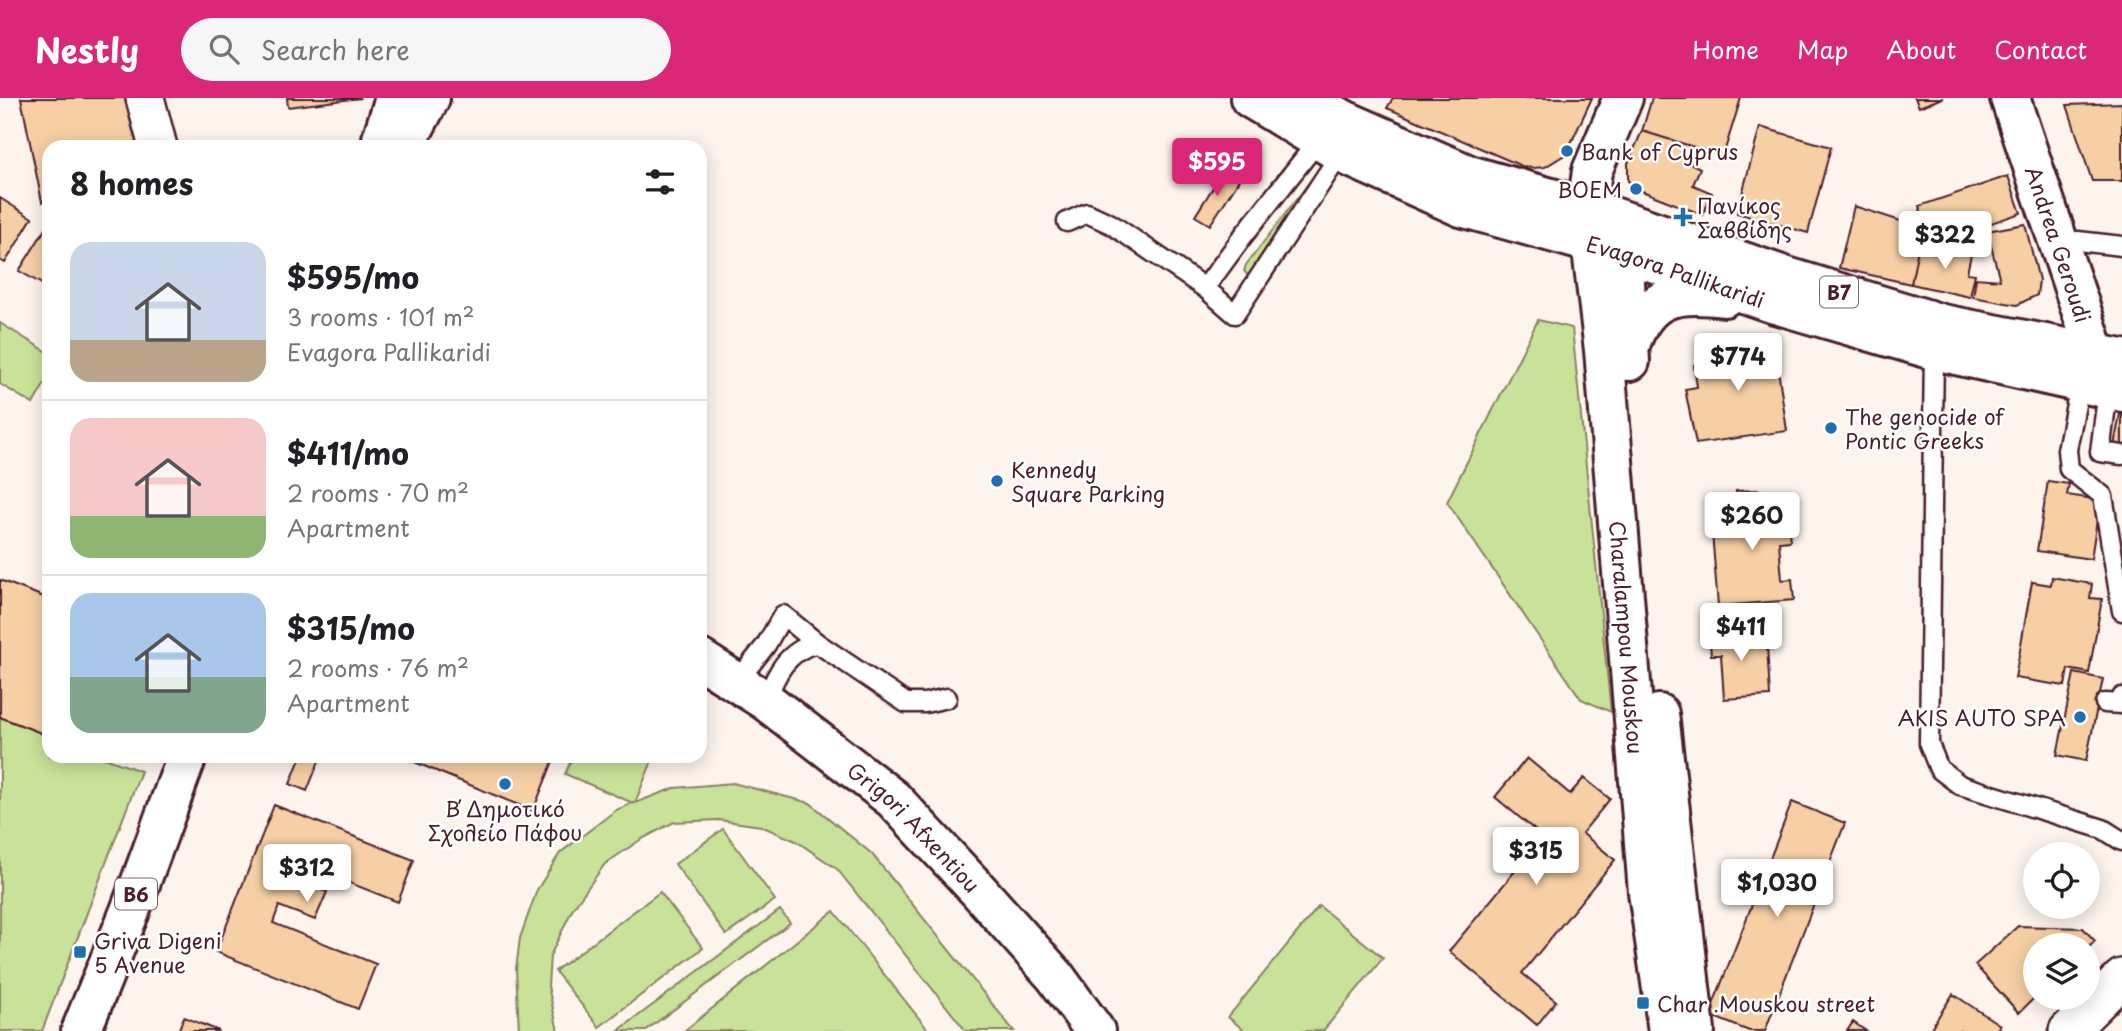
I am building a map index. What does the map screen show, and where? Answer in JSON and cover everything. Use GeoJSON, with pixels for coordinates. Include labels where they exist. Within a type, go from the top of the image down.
{"type":"FeatureCollection","features":[{"type":"Feature","properties":{"kind":"street"},"geometry":{"type":"LineString","coordinates":[[145,98],[156,140]]}},
{"type":"Feature","properties":{"kind":"street"},"geometry":{"type":"LineString","coordinates":[[382,140],[395,98]]}},
{"type":"Feature","properties":{"kind":"street"},"geometry":{"type":"LineString","coordinates":[[408,140],[430,98]]}},
{"type":"Feature","properties":{"kind":"street","name":"Evagora Pallikaridi"},"geometry":{"type":"LineString","coordinates":[[1250,98],[1330,147],[1461,207],[1763,269],[2106,376]]}},
{"type":"Feature","properties":{"kind":"street","name":"Evagora Pallikaridi"},"geometry":{"type":"LineString","coordinates":[[1305,98],[1346,121],[1600,235],[1772,303],[1934,350],[2106,376]]}},
{"type":"Feature","properties":{"kind":"street"},"geometry":{"type":"LineString","coordinates":[[1600,235],[1592,172],[1623,98]]}},
{"type":"Feature","properties":{"kind":"street","name":"Andrea Geroudi"},"geometry":{"type":"LineString","coordinates":[[2010,98],[2106,376]]}},
{"type":"Feature","properties":{"kind":"street","name":"Charalampou Mouskou"},"geometry":{"type":"LineString","coordinates":[[1600,235],[1629,348],[1640,528],[1695,1031]]}},
{"type":"Feature","properties":{"kind":"street","name":"Charalampou Mouskou"},"geometry":{"type":"LineString","coordinates":[[1600,235],[1604,350],[1648,892],[1668,1031]]}},
{"type":"Feature","properties":{"kind":"street"},"geometry":{"type":"LineString","coordinates":[[1629,348],[1635,330],[1648,311],[1667,299],[1687,294],[1772,303]]}},
{"type":"Feature","properties":{"kind":"street","name":"Grigori Afxentiou"},"geometry":{"type":"LineString","coordinates":[[707,664],[751,692],[892,799],[1055,976],[1095,1031]]}},
{"type":"Feature","properties":{"kind":"street","name":"B6"},"geometry":{"type":"LineString","coordinates":[[81,1031],[130,911],[184,763]]}},
{"type":"Feature","properties":{"kind":"street"},"geometry":{"type":"LineString","coordinates":[[2068,1031],[2122,978]]}},
{"type":"Feature","properties":{"kind":"lane"},"geometry":{"type":"LineString","coordinates":[[1205,288],[1330,147]]}},
{"type":"Feature","properties":{"kind":"lane"},"geometry":{"type":"LineString","coordinates":[[1067,222],[1087,213],[1111,224],[1205,288],[1235,314],[1330,147]]}},
{"type":"Feature","properties":{"kind":"lane"},"geometry":{"type":"LineString","coordinates":[[2059,242],[2078,241],[2122,246]]}},
{"type":"Feature","properties":{"kind":"lane"},"geometry":{"type":"LineString","coordinates":[[1934,350],[1929,744],[1939,769],[1960,785],[2102,829],[2122,841]]}},
{"type":"Feature","properties":{"kind":"lane"},"geometry":{"type":"LineString","coordinates":[[2106,376],[2100,452],[2122,455]]}},
{"type":"Feature","properties":{"kind":"lane"},"geometry":{"type":"LineString","coordinates":[[2106,376],[2067,450],[2069,469],[2103,496],[2122,611]]}},
{"type":"Feature","properties":{"kind":"lane"},"geometry":{"type":"LineString","coordinates":[[751,692],[766,645],[783,615],[817,643],[906,703],[925,703],[947,698]]}},
{"type":"Feature","properties":{"kind":"lane"},"geometry":{"type":"LineString","coordinates":[[751,692],[776,674],[801,648],[817,643]]}},
{"type":"Feature","properties":{"kind":"green space"},"geometry":{"type":"Polygon","coordinates":[[[1311,180],[1259,273],[1250,278],[1244,271],[1246,265],[1311,180]]]}},
{"type":"Feature","properties":{"kind":"green space"},"geometry":{"type":"Polygon","coordinates":[[[1538,320],[1572,328],[1611,712],[1581,699],[1447,502],[1538,320]]]}},
{"type":"Feature","properties":{"kind":"green space"},"geometry":{"type":"Polygon","coordinates":[[[0,323],[42,349],[42,388],[33,404],[0,384],[0,323]]]}},
{"type":"Feature","properties":{"kind":"green space"},"geometry":{"type":"Polygon","coordinates":[[[0,717],[42,733],[42,763],[119,763],[141,771],[42,1031],[0,1031],[0,717]]]}},
{"type":"Feature","properties":{"kind":"green space"},"geometry":{"type":"Polygon","coordinates":[[[570,763],[651,763],[635,803],[674,788],[733,783],[810,803],[872,854],[1014,1031],[966,1031],[837,869],[796,841],[761,826],[719,820],[674,822],[640,840],[605,864],[573,908],[550,956],[548,986],[558,1031],[519,1031],[516,969],[520,938],[537,890],[560,853],[616,810],[633,803],[565,774],[570,763]]]}},
{"type":"Feature","properties":{"kind":"green space"},"geometry":{"type":"Polygon","coordinates":[[[723,829],[775,900],[726,935],[675,864],[723,829]]]}},
{"type":"Feature","properties":{"kind":"green space"},"geometry":{"type":"Polygon","coordinates":[[[660,892],[703,948],[599,1027],[555,971],[660,892]]]}},
{"type":"Feature","properties":{"kind":"green space"},"geometry":{"type":"Polygon","coordinates":[[[1319,906],[1383,958],[1323,1031],[1245,1031],[1228,1017],[1319,906]]]}},
{"type":"Feature","properties":{"kind":"green space"},"geometry":{"type":"Polygon","coordinates":[[[780,910],[790,923],[645,1031],[618,1031],[780,910]]]}},
{"type":"Feature","properties":{"kind":"green space"},"geometry":{"type":"Polygon","coordinates":[[[834,911],[929,1031],[684,1031],[834,911]]]}},
{"type":"Feature","properties":{"kind":"building"},"geometry":{"type":"Polygon","coordinates":[[[21,98],[136,98],[147,140],[42,140],[42,202],[21,98]]]}},
{"type":"Feature","properties":{"kind":"building"},"geometry":{"type":"Polygon","coordinates":[[[287,98],[361,98],[288,107],[287,98]]]}},
{"type":"Feature","properties":{"kind":"building"},"geometry":{"type":"Polygon","coordinates":[[[1393,98],[1592,98],[1566,154],[1545,167],[1534,168],[1524,167],[1387,108],[1393,98]]]}},
{"type":"Feature","properties":{"kind":"building"},"geometry":{"type":"Polygon","coordinates":[[[1652,98],[1741,98],[1723,156],[1642,131],[1652,98]]]}},
{"type":"Feature","properties":{"kind":"building"},"geometry":{"type":"Polygon","coordinates":[[[1915,98],[1943,98],[1919,107],[1915,98]]]}},
{"type":"Feature","properties":{"kind":"building"},"geometry":{"type":"Polygon","coordinates":[[[2122,103],[2122,181],[2092,181],[2067,105],[2122,103]]]}},
{"type":"Feature","properties":{"kind":"building"},"geometry":{"type":"Polygon","coordinates":[[[1760,127],[1831,147],[1808,233],[1737,213],[1760,127]]]}},
{"type":"Feature","properties":{"kind":"building"},"geometry":{"type":"Polygon","coordinates":[[[1642,131],[1697,148],[1690,163],[1700,168],[1693,185],[1712,193],[1703,215],[1642,191],[1628,181],[1628,163],[1642,131]]]}},
{"type":"Feature","properties":{"kind":"building"},"geometry":{"type":"Polygon","coordinates":[[[1224,170],[1239,180],[1210,225],[1195,216],[1224,170]]]}},
{"type":"Feature","properties":{"kind":"building"},"geometry":{"type":"Polygon","coordinates":[[[2008,176],[2021,213],[1932,243],[1919,206],[2008,176]]]}},
{"type":"Feature","properties":{"kind":"building"},"geometry":{"type":"Polygon","coordinates":[[[0,198],[32,218],[5,263],[0,260],[0,198]]]}},
{"type":"Feature","properties":{"kind":"building"},"geometry":{"type":"Polygon","coordinates":[[[1854,206],[1910,224],[1918,249],[1911,284],[1839,268],[1854,206]]]}},
{"type":"Feature","properties":{"kind":"building"},"geometry":{"type":"Polygon","coordinates":[[[2025,224],[2039,280],[2037,295],[2017,305],[1973,297],[1976,278],[2000,280],[1987,231],[2025,224]]]}},
{"type":"Feature","properties":{"kind":"building"},"geometry":{"type":"Polygon","coordinates":[[[42,234],[42,284],[19,271],[42,234]]]}},
{"type":"Feature","properties":{"kind":"building"},"geometry":{"type":"Polygon","coordinates":[[[1950,245],[1972,250],[1967,273],[1975,274],[1970,297],[1911,284],[1918,249],[1947,256],[1950,245]]]}},
{"type":"Feature","properties":{"kind":"building"},"geometry":{"type":"Polygon","coordinates":[[[1773,335],[1787,431],[1696,444],[1685,389],[1697,387],[1694,365],[1716,360],[1714,344],[1773,335]]]}},
{"type":"Feature","properties":{"kind":"building"},"geometry":{"type":"Polygon","coordinates":[[[2122,414],[2122,463],[2111,461],[2122,414]]]}},
{"type":"Feature","properties":{"kind":"building"},"geometry":{"type":"Polygon","coordinates":[[[2048,481],[2069,484],[2067,495],[2100,500],[2091,559],[2037,551],[2048,481]]]}},
{"type":"Feature","properties":{"kind":"building"},"geometry":{"type":"Polygon","coordinates":[[[1760,490],[1761,499],[1786,497],[1790,541],[1779,542],[1782,580],[1792,579],[1794,600],[1718,606],[1711,520],[1738,518],[1736,491],[1760,490]]]}},
{"type":"Feature","properties":{"kind":"building"},"geometry":{"type":"Polygon","coordinates":[[[2052,577],[2092,584],[2090,598],[2102,599],[2089,673],[2068,669],[2065,686],[2015,678],[2032,582],[2051,585],[2052,577]]]}},
{"type":"Feature","properties":{"kind":"building"},"geometry":{"type":"Polygon","coordinates":[[[0,580],[42,596],[42,733],[0,717],[0,580]]]}},
{"type":"Feature","properties":{"kind":"building"},"geometry":{"type":"Polygon","coordinates":[[[1754,628],[1755,646],[1767,645],[1770,696],[1724,699],[1721,655],[1711,655],[1709,631],[1754,628]]]}},
{"type":"Feature","properties":{"kind":"building","name":"AKIS AUTO SPA"},"geometry":{"type":"Polygon","coordinates":[[[2074,673],[2103,679],[2086,761],[2057,755],[2074,673]]]}},
{"type":"Feature","properties":{"kind":"building"},"geometry":{"type":"Polygon","coordinates":[[[1527,758],[1570,794],[1584,778],[1610,799],[1582,833],[1615,860],[1522,973],[1556,1001],[1537,1025],[1449,951],[1543,837],[1495,797],[1527,758]]]}},
{"type":"Feature","properties":{"kind":"building"},"geometry":{"type":"Polygon","coordinates":[[[298,763],[318,763],[307,791],[290,784],[298,763]]]}},
{"type":"Feature","properties":{"kind":"building","name":"Β΄ Δημοτικό Σχολείο Πάφου"},"geometry":{"type":"Polygon","coordinates":[[[417,763],[552,763],[533,811],[417,763]]]}},
{"type":"Feature","properties":{"kind":"building"},"geometry":{"type":"Polygon","coordinates":[[[1792,802],[1845,823],[1765,1031],[1749,1031],[1709,1015],[1792,802]]]}},
{"type":"Feature","properties":{"kind":"building"},"geometry":{"type":"Polygon","coordinates":[[[274,805],[414,860],[398,902],[297,862],[291,878],[327,892],[315,920],[279,906],[273,923],[376,964],[358,1009],[216,952],[274,805]]]}},
{"type":"Feature","properties":{"kind":"building"},"geometry":{"type":"Polygon","coordinates":[[[2018,926],[2083,928],[2088,933],[2023,933],[2023,1009],[2019,1013],[1975,965],[2018,926]]]}},
{"type":"Feature","properties":{"kind":"building"},"geometry":{"type":"Polygon","coordinates":[[[1953,994],[2000,1025],[1996,1031],[1929,1031],[1953,994]]]}},
{"type":"Feature","properties":{"kind":"building"},"geometry":{"type":"Polygon","coordinates":[[[184,1017],[219,1031],[178,1031],[184,1017]]]}},
{"type":"Feature","properties":{"kind":"building"},"geometry":{"type":"Polygon","coordinates":[[[1853,1022],[1866,1031],[1847,1031],[1853,1022]]]}},
{"type":"Feature","properties":{"kind":"place","name":"Bank of Cyprus"},"geometry":{"type":"Point","coordinates":[1567,151]}},
{"type":"Feature","properties":{"kind":"place","name":"BOEM"},"geometry":{"type":"Point","coordinates":[1636,189]}},
{"type":"Feature","properties":{"kind":"place","name":"Πανίκος Σαββίδης"},"geometry":{"type":"Point","coordinates":[1683,217]}},
{"type":"Feature","properties":{"kind":"place","name":"The genocide of Pontic Greeks"},"geometry":{"type":"Point","coordinates":[1831,428]}},
{"type":"Feature","properties":{"kind":"place","name":"Kennedy Square Parking"},"geometry":{"type":"Point","coordinates":[997,481]}},
{"type":"Feature","properties":{"kind":"place","name":"AKIS AUTO SPA"},"geometry":{"type":"Point","coordinates":[2080,717]}},
{"type":"Feature","properties":{"kind":"place","name":"Β΄ Δημοτικό Σχολείο Πάφου"},"geometry":{"type":"Point","coordinates":[505,784]}},
{"type":"Feature","properties":{"kind":"place","name":"Griva Digeni 5 Avenue"},"geometry":{"type":"Point","coordinates":[80,952]}},
{"type":"Feature","properties":{"kind":"place","name":"Char .Mouskou street"},"geometry":{"type":"Point","coordinates":[1643,1003]}}]}
